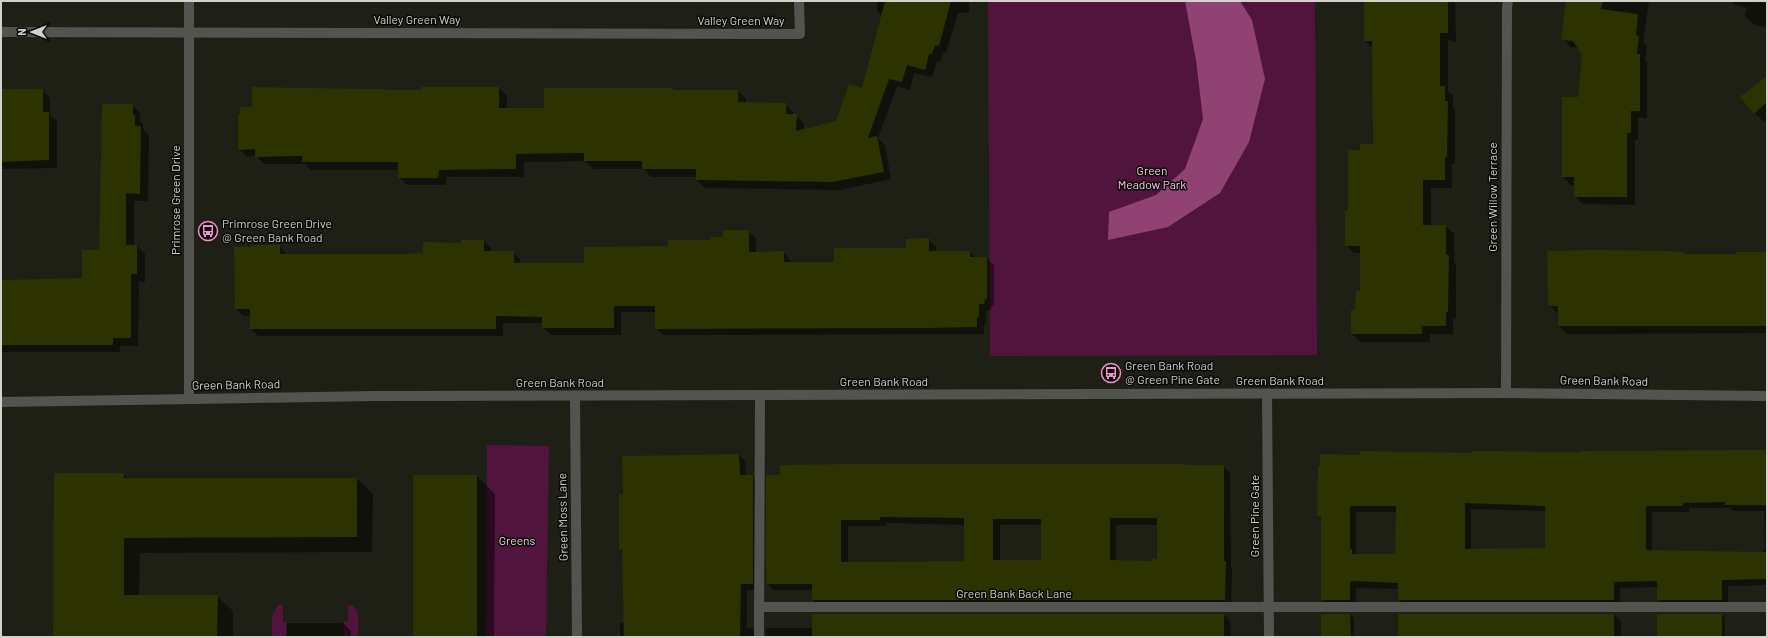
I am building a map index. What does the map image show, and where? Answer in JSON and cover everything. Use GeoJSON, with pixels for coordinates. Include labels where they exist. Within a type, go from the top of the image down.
{"type":"FeatureCollection","features":[{"type":"Feature","properties":{"kind":"street","name":"Primrose Green Drive"},"geometry":{"type":"LineString","coordinates":[[189,1],[189,399]]}},
{"type":"Feature","properties":{"kind":"street","name":"Valley Green Way"},"geometry":{"type":"LineString","coordinates":[[1,32],[800,34],[799,1]]}},
{"type":"Feature","properties":{"kind":"street","name":"Green Willow Terrace"},"geometry":{"type":"LineString","coordinates":[[1506,393],[1508,1]]}},
{"type":"Feature","properties":{"kind":"street","name":"Green Bank Road"},"geometry":{"type":"LineString","coordinates":[[1,402],[375,396],[1506,393],[1767,396]]}},
{"type":"Feature","properties":{"kind":"street","name":"Green Pine Gate"},"geometry":{"type":"LineString","coordinates":[[1267,394],[1269,637]]}},
{"type":"Feature","properties":{"kind":"street","name":"Green Moss Lane"},"geometry":{"type":"LineString","coordinates":[[575,396],[577,637]]}},
{"type":"Feature","properties":{"kind":"street"},"geometry":{"type":"LineString","coordinates":[[759,637],[760,396]]}},
{"type":"Feature","properties":{"kind":"street","name":"Green Bank Back Lane"},"geometry":{"type":"LineString","coordinates":[[759,607],[1767,607]]}},
{"type":"Feature","properties":{"kind":"green space","name":"Green Meadow Park"},"geometry":{"type":"Polygon","coordinates":[[[988,1],[1315,1],[1317,355],[990,356],[988,1]]]}},
{"type":"Feature","properties":{"kind":"green space","name":"Greens"},"geometry":{"type":"Polygon","coordinates":[[[487,445],[549,446],[546,637],[486,637],[487,445]]]}},
{"type":"Feature","properties":{"kind":"green space"},"geometry":{"type":"Polygon","coordinates":[[[278,605],[283,605],[283,622],[286,622],[286,637],[272,637],[272,616],[278,605]]]}},
{"type":"Feature","properties":{"kind":"green space"},"geometry":{"type":"Polygon","coordinates":[[[348,605],[353,606],[358,613],[358,637],[344,637],[344,622],[348,621],[348,605]]]}},
{"type":"Feature","properties":{"kind":"shaded area"},"geometry":{"type":"Polygon","coordinates":[[[1185,1],[1240,1],[1252,20],[1265,79],[1249,142],[1220,193],[1168,227],[1108,240],[1109,212],[1156,195],[1185,169],[1203,119],[1196,60],[1185,1]]]}},
{"type":"Feature","properties":{"kind":"building"},"geometry":{"type":"Polygon","coordinates":[[[885,1],[951,1],[939,46],[935,45],[932,54],[929,54],[925,70],[907,65],[902,82],[889,79],[868,138],[877,136],[884,172],[832,182],[696,180],[696,169],[642,169],[642,161],[584,161],[584,153],[516,154],[516,169],[439,170],[438,178],[398,178],[398,162],[302,162],[302,156],[255,157],[255,149],[238,150],[238,114],[240,114],[240,107],[252,107],[252,87],[421,90],[421,87],[499,87],[499,108],[544,108],[544,88],[673,88],[673,90],[738,90],[738,102],[786,103],[786,114],[797,114],[796,131],[836,121],[849,84],[862,88],[885,1]]]}},
{"type":"Feature","properties":{"kind":"building"},"geometry":{"type":"Polygon","coordinates":[[[1364,1],[1448,1],[1448,33],[1440,33],[1440,86],[1445,86],[1445,101],[1448,101],[1445,180],[1423,180],[1423,225],[1446,225],[1446,255],[1449,255],[1448,312],[1446,312],[1446,326],[1422,326],[1422,334],[1351,334],[1351,310],[1355,310],[1356,291],[1360,291],[1360,246],[1345,246],[1345,210],[1348,210],[1348,150],[1360,150],[1360,144],[1373,144],[1372,41],[1364,41],[1364,1]]]}},
{"type":"Feature","properties":{"kind":"building"},"geometry":{"type":"Polygon","coordinates":[[[1566,1],[1603,1],[1601,9],[1638,14],[1636,35],[1639,36],[1637,54],[1640,54],[1640,111],[1631,111],[1631,133],[1627,133],[1627,197],[1574,197],[1574,177],[1562,177],[1562,97],[1578,97],[1582,55],[1573,41],[1561,40],[1566,1]]]}},
{"type":"Feature","properties":{"kind":"building"},"geometry":{"type":"Polygon","coordinates":[[[1767,76],[1767,102],[1754,114],[1740,97],[1767,76]]]}},
{"type":"Feature","properties":{"kind":"building"},"geometry":{"type":"Polygon","coordinates":[[[1,89],[43,89],[43,112],[49,112],[49,160],[1,162],[1,89]]]}},
{"type":"Feature","properties":{"kind":"building"},"geometry":{"type":"Polygon","coordinates":[[[102,104],[133,104],[135,126],[141,126],[140,194],[126,193],[126,245],[137,245],[137,274],[131,274],[131,338],[113,338],[113,345],[1,345],[1,280],[82,278],[82,250],[99,250],[102,104]]]}},
{"type":"Feature","properties":{"kind":"building"},"geometry":{"type":"Polygon","coordinates":[[[723,230],[749,230],[749,252],[784,251],[784,262],[834,262],[834,248],[906,248],[906,239],[929,238],[929,251],[970,251],[970,257],[987,257],[987,299],[985,299],[984,304],[979,304],[977,327],[929,328],[655,329],[655,306],[614,306],[614,328],[542,328],[542,317],[496,316],[496,329],[250,329],[250,309],[235,309],[234,247],[251,247],[251,245],[280,245],[280,254],[404,254],[423,253],[423,242],[461,243],[461,240],[484,240],[484,251],[514,251],[514,263],[584,263],[584,247],[668,246],[668,240],[710,240],[711,237],[723,237],[723,230]]]}},
{"type":"Feature","properties":{"kind":"building"},"geometry":{"type":"Polygon","coordinates":[[[1547,251],[1665,251],[1684,252],[1684,254],[1736,254],[1736,252],[1767,252],[1767,326],[1558,326],[1558,306],[1548,306],[1547,251]]]}},
{"type":"Feature","properties":{"kind":"building"},"geometry":{"type":"Polygon","coordinates":[[[1767,450],[1767,505],[1725,505],[1725,502],[1683,503],[1683,506],[1646,506],[1646,550],[1767,552],[1767,579],[1722,580],[1722,600],[1657,600],[1657,581],[1614,582],[1614,600],[1398,600],[1398,583],[1352,581],[1350,582],[1350,600],[1321,600],[1321,516],[1317,516],[1318,466],[1320,466],[1320,454],[1360,455],[1360,451],[1472,453],[1472,451],[1767,450]],[[1465,503],[1465,549],[1545,548],[1545,506],[1465,503]],[[1350,506],[1350,549],[1352,549],[1352,554],[1395,554],[1396,506],[1350,506]]]}},
{"type":"Feature","properties":{"kind":"building"},"geometry":{"type":"Polygon","coordinates":[[[739,454],[740,475],[753,475],[753,584],[741,584],[740,637],[624,637],[622,550],[619,550],[619,494],[623,494],[622,456],[739,454]]]}},
{"type":"Feature","properties":{"kind":"building"},"geometry":{"type":"Polygon","coordinates":[[[780,465],[1224,465],[1224,561],[1226,561],[1225,600],[812,600],[812,584],[766,584],[766,475],[780,475],[780,465]],[[880,517],[880,520],[841,520],[841,562],[964,561],[964,518],[880,517]],[[1110,518],[1110,560],[1152,561],[1152,559],[1157,559],[1157,518],[1110,518]],[[993,519],[993,560],[1041,560],[1041,519],[993,519]]]}},
{"type":"Feature","properties":{"kind":"building"},"geometry":{"type":"Polygon","coordinates":[[[54,473],[124,473],[124,478],[357,478],[357,537],[124,538],[124,595],[218,595],[217,637],[53,637],[54,473]]]}},
{"type":"Feature","properties":{"kind":"building"},"geometry":{"type":"Polygon","coordinates":[[[413,475],[477,475],[477,637],[413,637],[413,475]]]}},
{"type":"Feature","properties":{"kind":"building"},"geometry":{"type":"Polygon","coordinates":[[[812,614],[1224,614],[1224,637],[812,637],[812,614]]]}},
{"type":"Feature","properties":{"kind":"building"},"geometry":{"type":"Polygon","coordinates":[[[1321,614],[1350,614],[1351,637],[1321,637],[1321,614]]]}},
{"type":"Feature","properties":{"kind":"building"},"geometry":{"type":"Polygon","coordinates":[[[1398,614],[1614,614],[1614,637],[1398,637],[1398,614]]]}},
{"type":"Feature","properties":{"kind":"building"},"geometry":{"type":"Polygon","coordinates":[[[1657,614],[1722,614],[1722,637],[1657,637],[1657,614]]]}},
{"type":"Feature","properties":{"kind":"place","name":"Primrose Green Drive @ Green Bank Road"},"geometry":{"type":"Point","coordinates":[208,231]}},
{"type":"Feature","properties":{"kind":"place","name":"Green Bank Road @ Green Pine Gate"},"geometry":{"type":"Point","coordinates":[1111,373]}}]}
